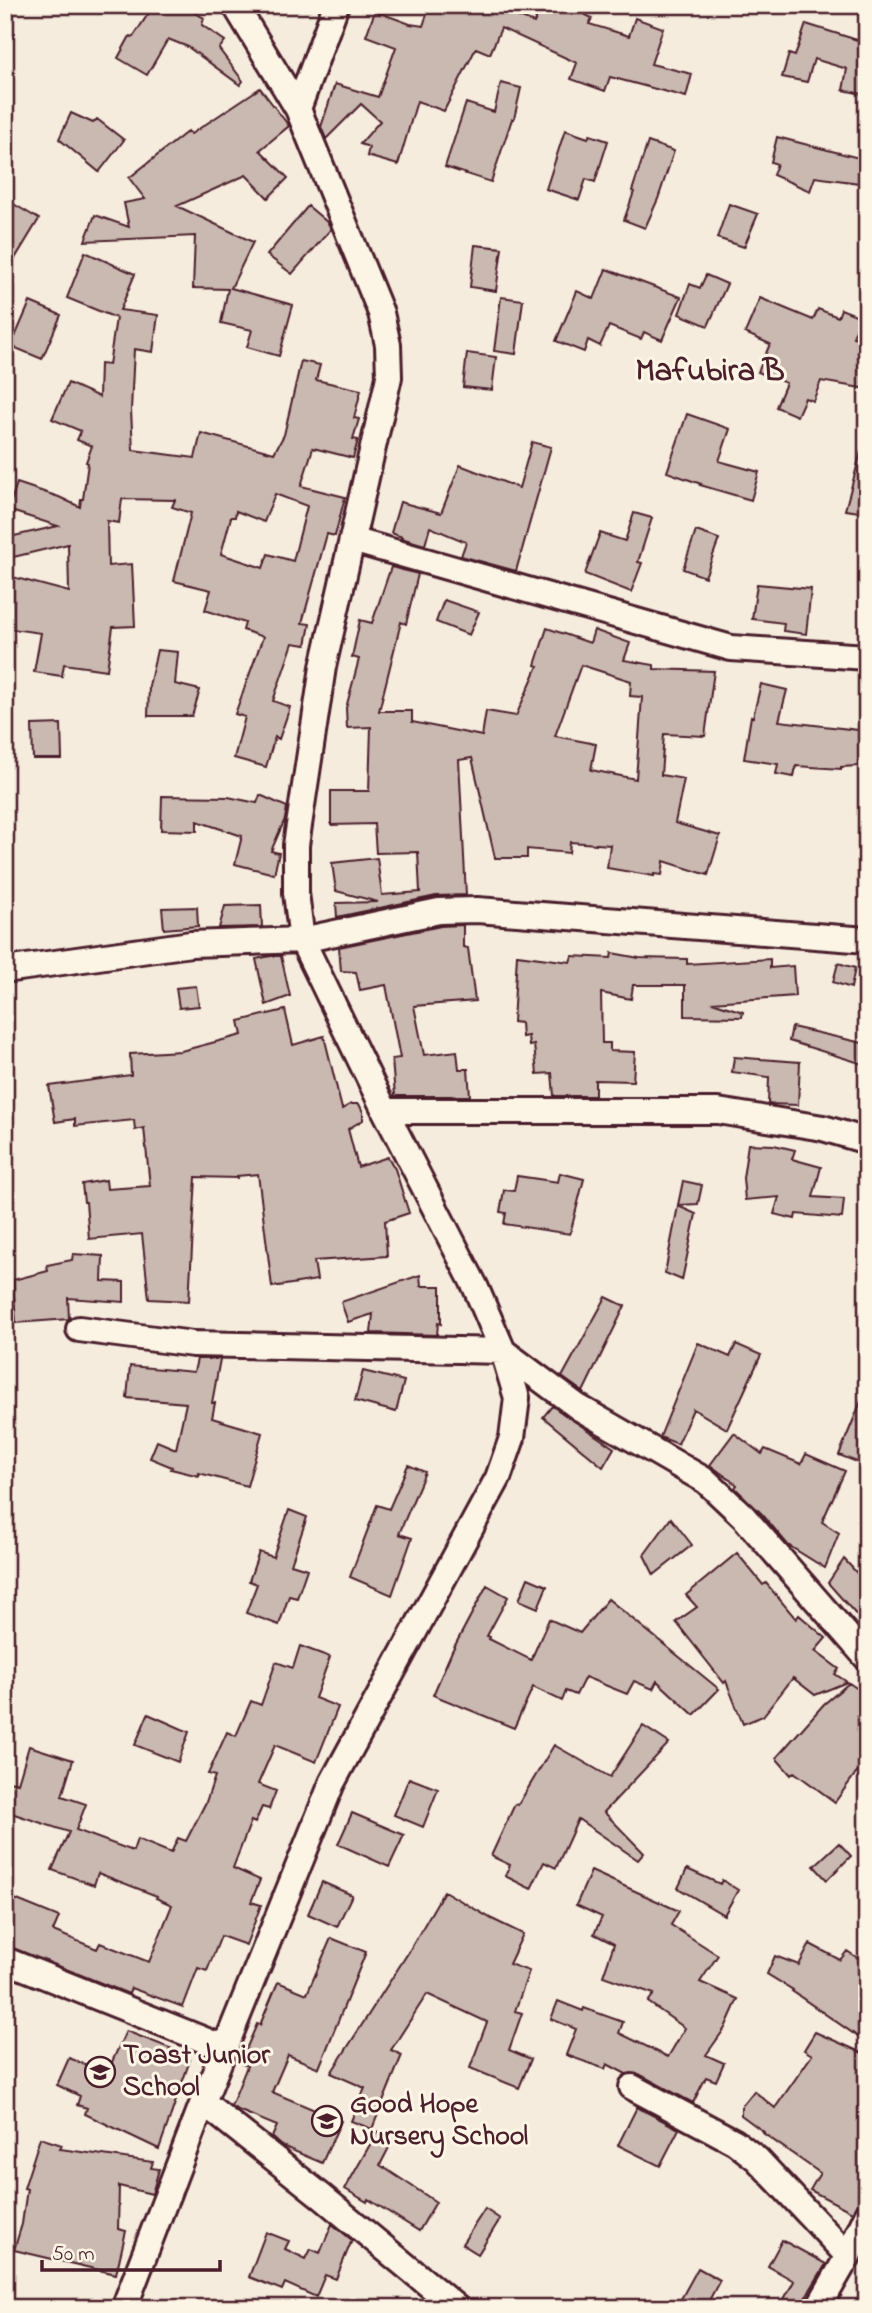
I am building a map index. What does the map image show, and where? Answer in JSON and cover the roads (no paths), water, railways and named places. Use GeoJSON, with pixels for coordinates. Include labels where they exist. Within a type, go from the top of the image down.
{"type":"FeatureCollection","features":[{"type":"Feature","properties":{"kind":"street"},"geometry":{"type":"LineString","coordinates":[[124,2308],[203,2102],[332,1783],[498,1478],[512,1438],[517,1398],[503,1351],[475,1286],[385,1111],[302,940],[296,893],[296,845],[323,667],[389,377],[388,345],[381,313],[298,109],[235,5]]}},
{"type":"Feature","properties":{"kind":"street"},"geometry":{"type":"LineString","coordinates":[[298,109],[336,5]]}},
{"type":"Feature","properties":{"kind":"street"},"geometry":{"type":"LineString","coordinates":[[352,540],[731,648],[867,657]]}},
{"type":"Feature","properties":{"kind":"street"},"geometry":{"type":"LineString","coordinates":[[5,970],[191,944],[302,940],[439,911],[477,910],[867,940]]}},
{"type":"Feature","properties":{"kind":"street"},"geometry":{"type":"LineString","coordinates":[[385,1111],[718,1111],[824,1128],[867,1141]]}},
{"type":"Feature","properties":{"kind":"street"},"geometry":{"type":"LineString","coordinates":[[79,1329],[193,1344],[503,1351],[578,1407],[706,1481],[743,1516],[867,1658]]}},
{"type":"Feature","properties":{"kind":"street"},"geometry":{"type":"LineString","coordinates":[[5,1960],[225,2048]]}},
{"type":"Feature","properties":{"kind":"street"},"geometry":{"type":"LineString","coordinates":[[632,2087],[735,2142],[757,2159],[848,2256]]}},
{"type":"Feature","properties":{"kind":"street"},"geometry":{"type":"LineString","coordinates":[[203,2102],[457,2308]]}},
{"type":"Feature","properties":{"kind":"street"},"geometry":{"type":"LineString","coordinates":[[818,2308],[848,2256],[867,2215]]}},
{"type":"Feature","properties":{"kind":"place","name":"Toast Junior School"},"geometry":{"type":"Point","coordinates":[100,2072]}},
{"type":"Feature","properties":{"kind":"place","name":"Good Hope Nursery School"},"geometry":{"type":"Point","coordinates":[327,2121]}},
{"type":"Feature","properties":{"kind":"district","name":"Mafubira B"},"geometry":{"type":"Point","coordinates":[710,372]}}]}
